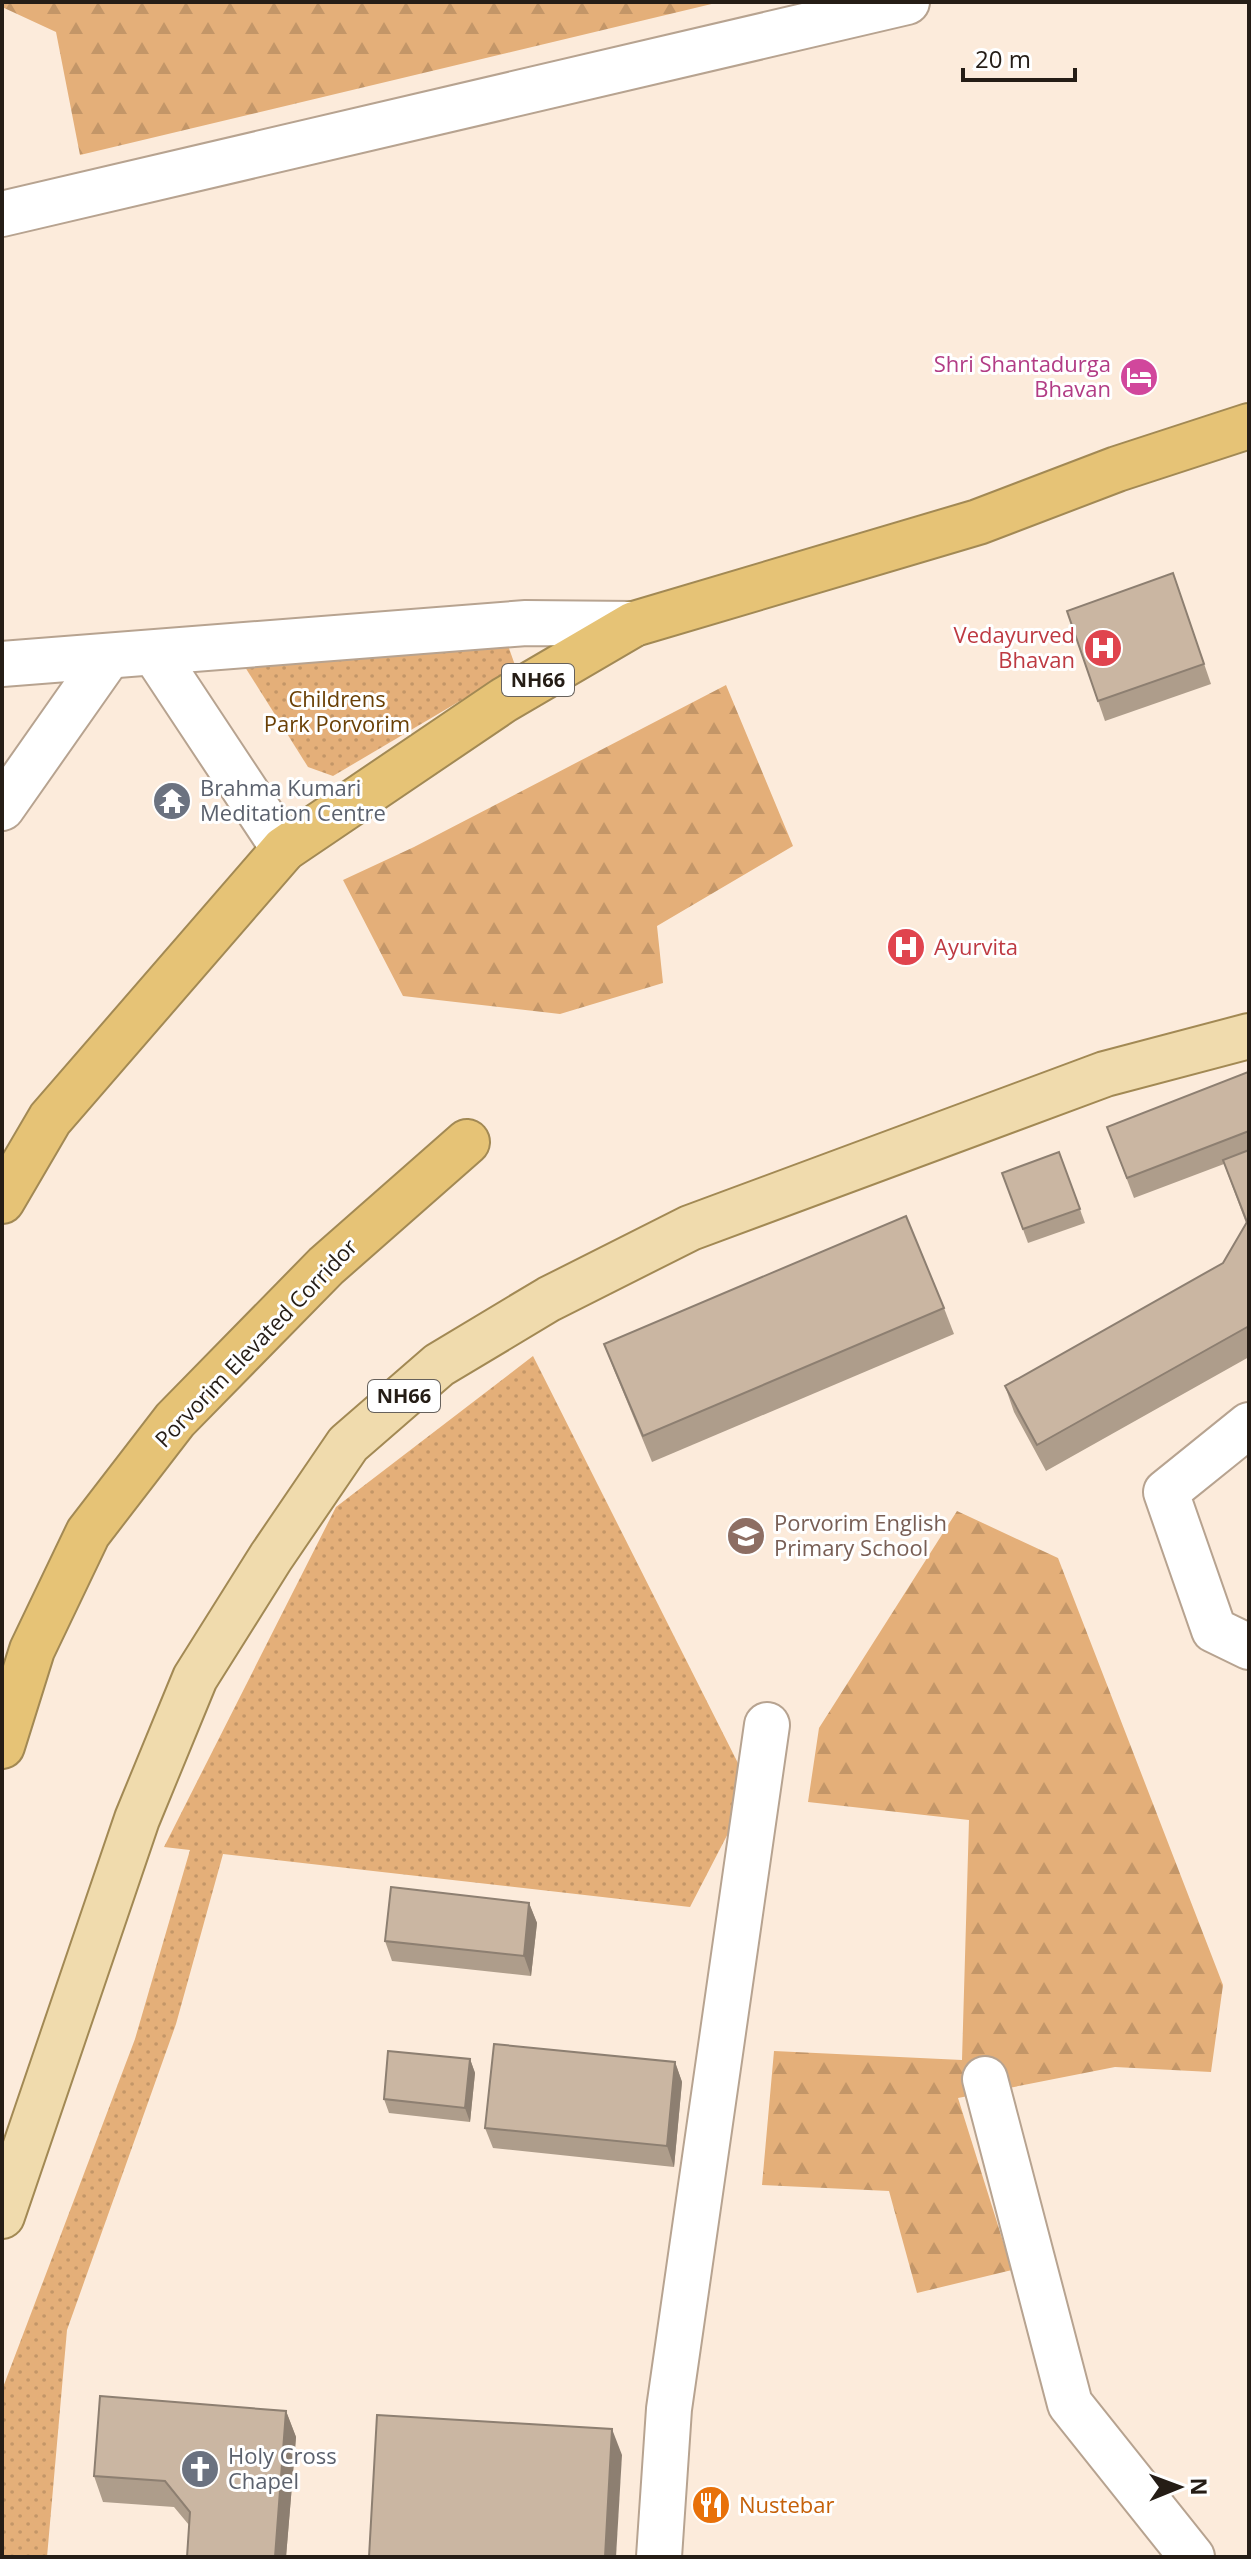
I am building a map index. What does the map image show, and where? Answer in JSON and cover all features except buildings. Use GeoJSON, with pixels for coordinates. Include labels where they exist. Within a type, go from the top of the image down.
{"type":"FeatureCollection","features":[{"type":"Feature","properties":{"kind":"highway","name":"NH66"},"geometry":{"type":"LineString","coordinates":[[2,1201],[50,1119],[284,849],[504,700],[634,624],[978,522],[1117,469],[1249,426]]}},
{"type":"Feature","properties":{"kind":"highway","name":"Porvorim Elevated Corridor"},"geometry":{"type":"LineString","coordinates":[[2,1746],[32,1650],[88,1533],[175,1420],[326,1266],[467,1142]]}},
{"type":"Feature","properties":{"kind":"main road","name":"NH66"},"geometry":{"type":"LineString","coordinates":[[2,2216],[137,1819],[195,1678],[271,1557],[348,1444],[439,1365],[549,1299],[690,1228],[1105,1074],[1249,1036]]}},
{"type":"Feature","properties":{"kind":"street"},"geometry":{"type":"LineString","coordinates":[[2,214],[907,2]]}},
{"type":"Feature","properties":{"kind":"street"},"geometry":{"type":"LineString","coordinates":[[2,664],[526,623],[634,624]]}},
{"type":"Feature","properties":{"kind":"street"},"geometry":{"type":"LineString","coordinates":[[155,654],[284,849]]}},
{"type":"Feature","properties":{"kind":"street"},"geometry":{"type":"LineString","coordinates":[[2,808],[108,657]]}},
{"type":"Feature","properties":{"kind":"street"},"geometry":{"type":"LineString","coordinates":[[1249,1425],[1166,1492],[1214,1630],[1249,1647]]}},
{"type":"Feature","properties":{"kind":"street"},"geometry":{"type":"LineString","coordinates":[[659,2557],[669,2409],[767,1725]]}},
{"type":"Feature","properties":{"kind":"street"},"geometry":{"type":"LineString","coordinates":[[985,2079],[1070,2404],[1192,2557]]}},
{"type":"Feature","properties":{"kind":"green space"},"geometry":{"type":"Polygon","coordinates":[[[2,2],[720,2],[80,155],[56,32],[2,7],[2,2]]]}},
{"type":"Feature","properties":{"kind":"green space","name":"Childrens Park Porvorim"},"geometry":{"type":"Polygon","coordinates":[[[506,640],[516,668],[333,776],[308,767],[245,667],[506,640]]]}},
{"type":"Feature","properties":{"kind":"green space"},"geometry":{"type":"Polygon","coordinates":[[[726,685],[793,846],[657,926],[663,983],[560,1014],[403,996],[343,880],[414,847],[726,685]]]}},
{"type":"Feature","properties":{"kind":"green space"},"geometry":{"type":"Polygon","coordinates":[[[533,1356],[751,1789],[690,1907],[223,1854],[176,2024],[67,2330],[47,2557],[2,2557],[2,2390],[135,2039],[190,1850],[164,1847],[336,1507],[533,1356]]]}},
{"type":"Feature","properties":{"kind":"green space"},"geometry":{"type":"Polygon","coordinates":[[[957,1511],[1058,1558],[1223,1985],[1211,2072],[1115,2067],[958,2098],[1012,2270],[917,2293],[889,2191],[762,2185],[774,2051],[962,2060],[969,1820],[808,1802],[819,1728],[957,1511]]]}},
{"type":"Feature","properties":{"kind":"place","name":"Shri Shantadurga Bhavan"},"geometry":{"type":"Point","coordinates":[1139,377]}},
{"type":"Feature","properties":{"kind":"place","name":"Vedayurved Bhavan"},"geometry":{"type":"Point","coordinates":[1103,648]}},
{"type":"Feature","properties":{"kind":"place","name":"Brahma Kumari Meditation Centre"},"geometry":{"type":"Point","coordinates":[172,801]}},
{"type":"Feature","properties":{"kind":"place","name":"Ayurvita"},"geometry":{"type":"Point","coordinates":[906,947]}},
{"type":"Feature","properties":{"kind":"place","name":"Porvorim English Primary School"},"geometry":{"type":"Point","coordinates":[746,1536]}},
{"type":"Feature","properties":{"kind":"place","name":"Holy Cross Chapel"},"geometry":{"type":"Point","coordinates":[200,2469]}},
{"type":"Feature","properties":{"kind":"place","name":"Nustebar"},"geometry":{"type":"Point","coordinates":[711,2505]}}]}
